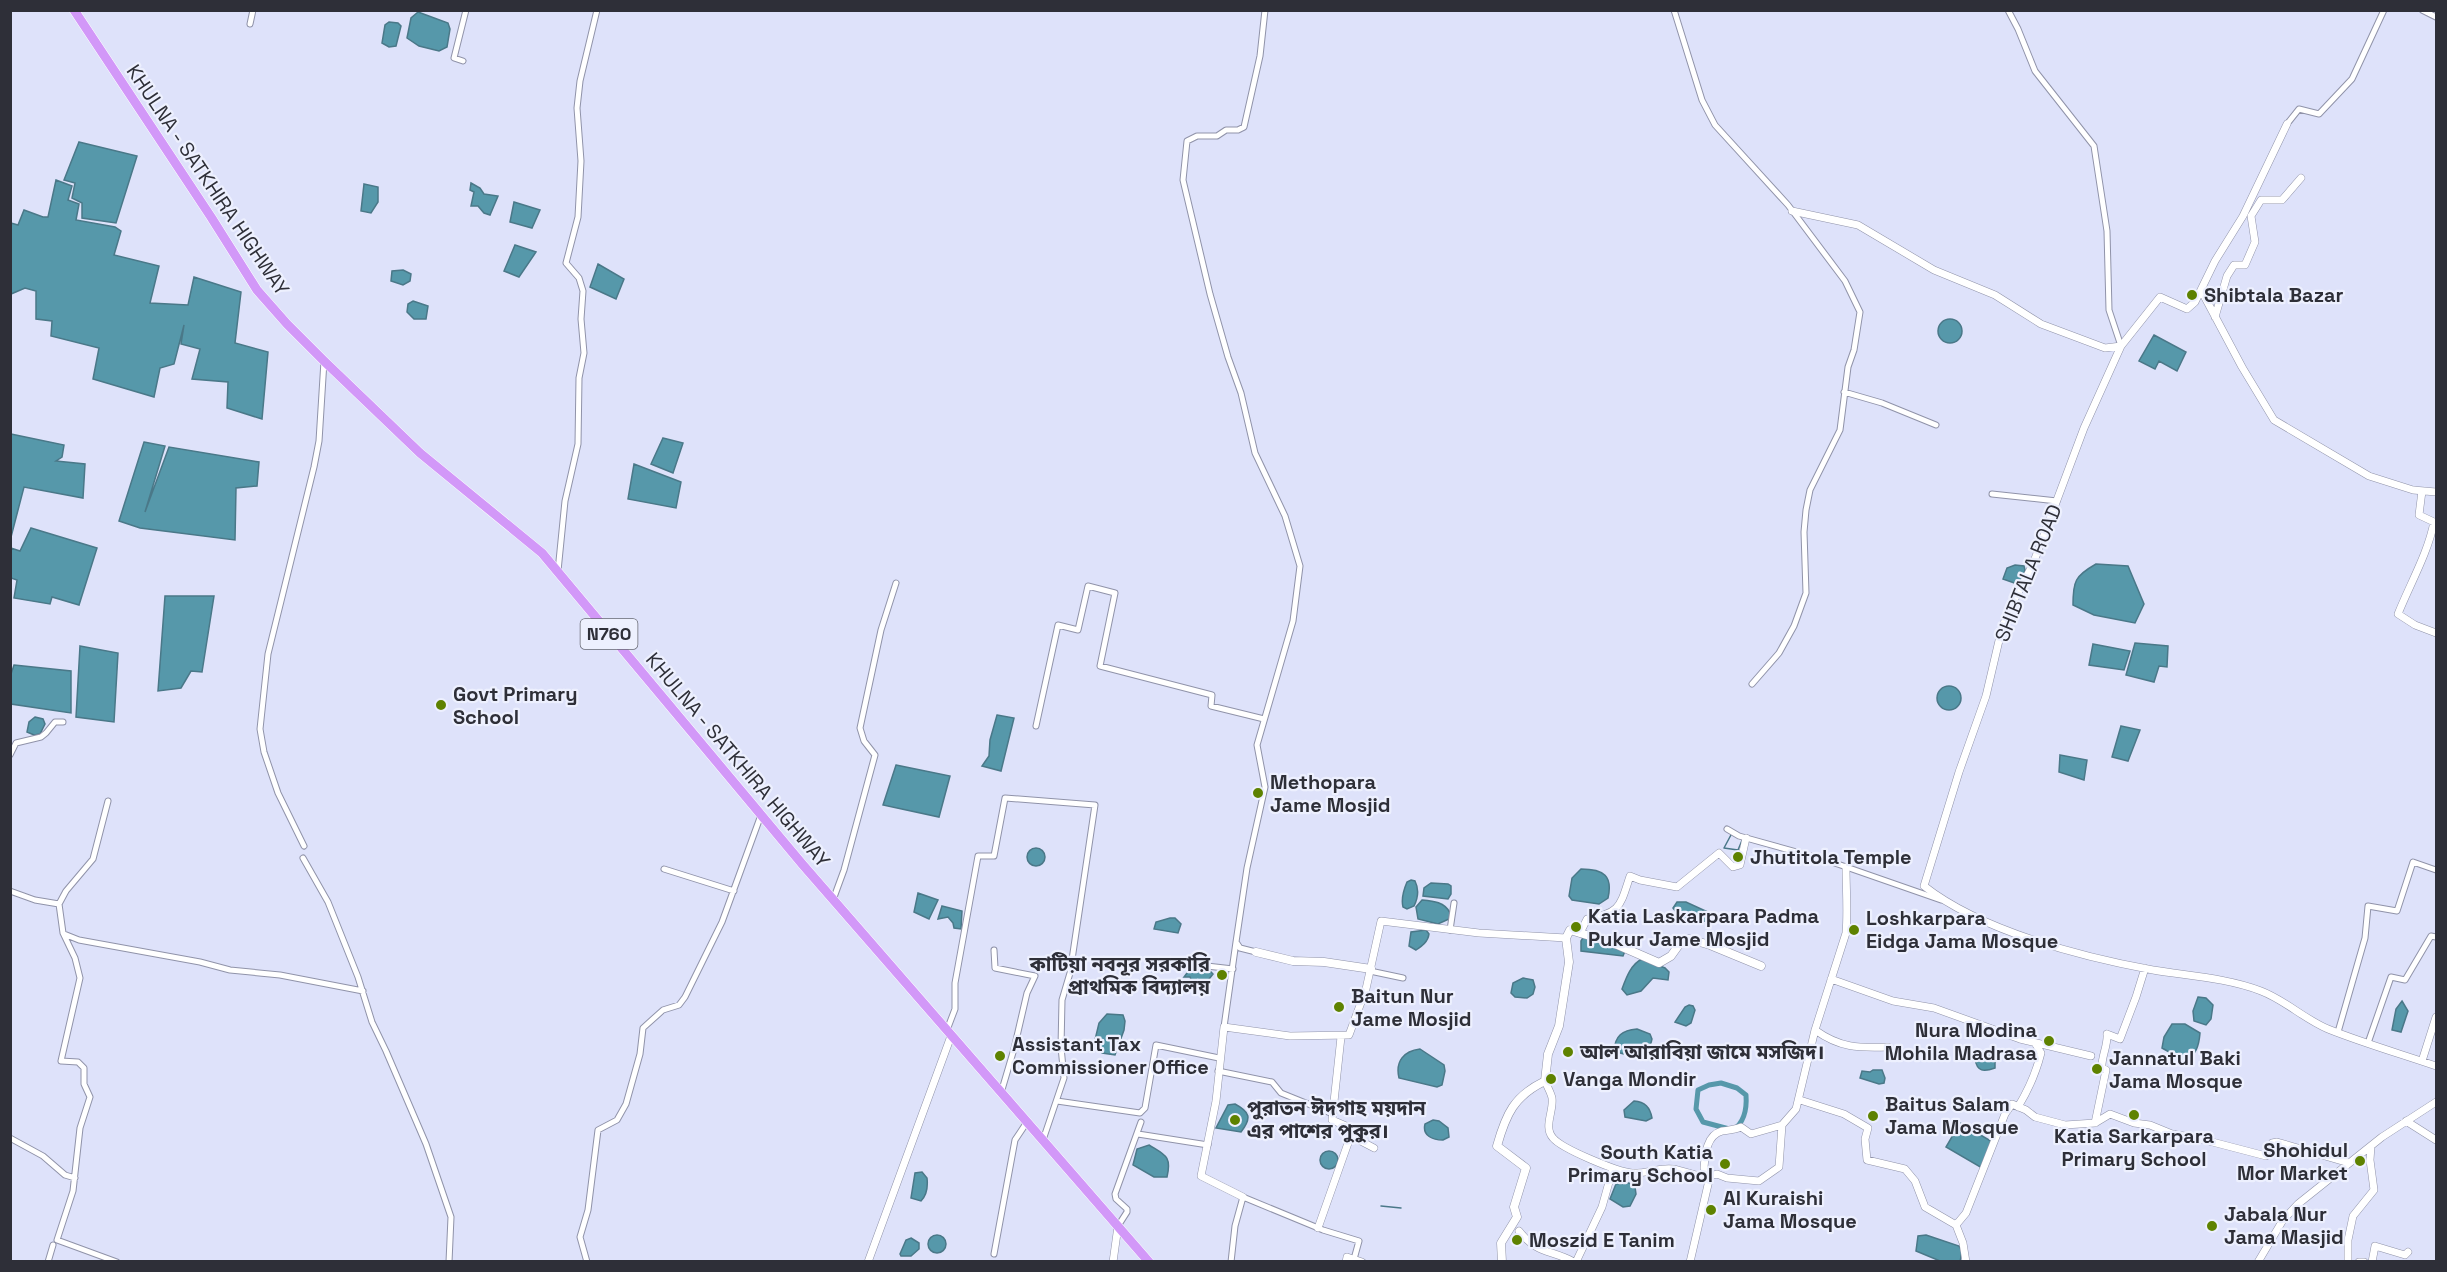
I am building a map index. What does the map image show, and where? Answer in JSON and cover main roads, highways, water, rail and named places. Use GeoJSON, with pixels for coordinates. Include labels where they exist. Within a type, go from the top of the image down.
{"type":"FeatureCollection","features":[{"type":"Feature","properties":{"kind":"highway","name":"KHULNA - SATKHIRA HIGHWAY"},"geometry":{"type":"LineString","coordinates":[[74,10],[212,217],[257,290],[324,362],[420,453],[542,553],[833,900],[1149,1262]]}},
{"type":"Feature","properties":{"kind":"main road"},"geometry":{"type":"LineString","coordinates":[[1502,1262],[1501,1243],[1517,1217],[1514,1207],[1526,1168],[1497,1146],[1512,1106],[1522,1094],[1545,1081],[1548,1054],[1559,1026],[1569,962],[1566,938],[1570,930],[1632,950],[1659,963],[1671,956],[1681,942],[1689,939],[1761,966]]}},
{"type":"Feature","properties":{"kind":"main road"},"geometry":{"type":"LineString","coordinates":[[1256,952],[1293,961],[1324,962],[1370,970]]}},
{"type":"Feature","properties":{"kind":"water"},"geometry":{"type":"Polygon","coordinates":[[[418,12],[448,23],[450,29],[447,47],[439,51],[419,46],[407,38],[411,18],[418,12]]]}},
{"type":"Feature","properties":{"kind":"water"},"geometry":{"type":"Polygon","coordinates":[[[389,22],[398,23],[401,26],[396,46],[389,47],[382,43],[385,25],[389,22]]]}},
{"type":"Feature","properties":{"kind":"water"},"geometry":{"type":"Polygon","coordinates":[[[79,142],[137,156],[116,223],[82,218],[82,203],[72,198],[75,183],[64,180],[79,142]]]}},
{"type":"Feature","properties":{"kind":"water"},"geometry":{"type":"Polygon","coordinates":[[[56,180],[72,186],[68,200],[79,204],[76,220],[115,227],[121,231],[114,255],[159,266],[150,303],[188,305],[194,277],[241,292],[235,343],[268,352],[262,419],[227,408],[228,382],[192,379],[200,349],[181,344],[184,325],[174,364],[160,368],[154,397],[93,379],[99,348],[51,336],[52,321],[36,319],[36,291],[25,288],[11,294],[11,223],[18,225],[24,210],[48,217],[56,180]]]}},
{"type":"Feature","properties":{"kind":"water"},"geometry":{"type":"Polygon","coordinates":[[[471,183],[480,188],[484,194],[498,196],[490,215],[484,213],[478,206],[471,206],[474,192],[470,190],[471,183]]]}},
{"type":"Feature","properties":{"kind":"water"},"geometry":{"type":"Polygon","coordinates":[[[364,184],[378,187],[378,202],[371,213],[361,211],[364,184]]]}},
{"type":"Feature","properties":{"kind":"water"},"geometry":{"type":"Polygon","coordinates":[[[514,202],[540,210],[532,228],[510,222],[514,202]]]}},
{"type":"Feature","properties":{"kind":"water"},"geometry":{"type":"Polygon","coordinates":[[[515,245],[536,252],[519,277],[504,271],[515,245]]]}},
{"type":"Feature","properties":{"kind":"water"},"geometry":{"type":"Polygon","coordinates":[[[598,264],[624,279],[616,299],[590,287],[598,264]]]}},
{"type":"Feature","properties":{"kind":"water"},"geometry":{"type":"Polygon","coordinates":[[[403,270],[411,274],[410,281],[403,285],[391,281],[392,271],[403,270]]]}},
{"type":"Feature","properties":{"kind":"water"},"geometry":{"type":"Polygon","coordinates":[[[413,301],[428,306],[426,319],[414,319],[407,312],[408,304],[413,301]]]}},
{"type":"Feature","properties":{"kind":"water"},"geometry":{"type":"Polygon","coordinates":[[[1950,319],[1955,320],[1961,326],[1961,336],[1955,342],[1950,343],[1945,342],[1939,336],[1938,331],[1939,326],[1945,320],[1950,319]]]}},
{"type":"Feature","properties":{"kind":"water"},"geometry":{"type":"Polygon","coordinates":[[[2154,335],[2186,352],[2177,371],[2159,361],[2155,369],[2139,361],[2154,335]]]}},
{"type":"Feature","properties":{"kind":"water"},"geometry":{"type":"Polygon","coordinates":[[[11,434],[64,445],[62,457],[56,461],[85,464],[83,498],[24,487],[11,537],[11,434]]]}},
{"type":"Feature","properties":{"kind":"water"},"geometry":{"type":"Polygon","coordinates":[[[663,438],[683,443],[673,473],[651,464],[663,438]]]}},
{"type":"Feature","properties":{"kind":"water"},"geometry":{"type":"Polygon","coordinates":[[[144,442],[165,446],[145,512],[169,447],[259,462],[257,486],[236,488],[235,540],[140,528],[119,521],[144,442]]]}},
{"type":"Feature","properties":{"kind":"water"},"geometry":{"type":"Polygon","coordinates":[[[634,464],[681,482],[676,508],[628,499],[634,464]]]}},
{"type":"Feature","properties":{"kind":"water"},"geometry":{"type":"Polygon","coordinates":[[[31,528],[97,548],[79,605],[52,597],[50,604],[14,598],[17,580],[11,578],[11,548],[20,551],[31,528]]]}},
{"type":"Feature","properties":{"kind":"water"},"geometry":{"type":"Polygon","coordinates":[[[2096,564],[2128,566],[2144,604],[2135,623],[2094,615],[2073,605],[2075,585],[2079,576],[2096,564]]]}},
{"type":"Feature","properties":{"kind":"water"},"geometry":{"type":"Polygon","coordinates":[[[2015,565],[2024,566],[2025,570],[2021,582],[2017,584],[2003,579],[2007,568],[2015,565]]]}},
{"type":"Feature","properties":{"kind":"water"},"geometry":{"type":"Polygon","coordinates":[[[165,596],[214,596],[202,672],[191,671],[181,688],[158,691],[165,596]]]}},
{"type":"Feature","properties":{"kind":"water"},"geometry":{"type":"Polygon","coordinates":[[[2135,643],[2168,646],[2167,667],[2159,666],[2154,682],[2126,675],[2135,643]]]}},
{"type":"Feature","properties":{"kind":"water"},"geometry":{"type":"Polygon","coordinates":[[[2093,644],[2130,651],[2124,670],[2089,665],[2093,644]]]}},
{"type":"Feature","properties":{"kind":"water"},"geometry":{"type":"Polygon","coordinates":[[[80,646],[118,653],[114,722],[76,717],[80,646]]]}},
{"type":"Feature","properties":{"kind":"water"},"geometry":{"type":"Polygon","coordinates":[[[14,665],[71,671],[71,713],[11,704],[11,674],[14,665]]]}},
{"type":"Feature","properties":{"kind":"water"},"geometry":{"type":"Polygon","coordinates":[[[1949,686],[1954,687],[1960,693],[1960,703],[1954,709],[1949,710],[1944,709],[1938,703],[1937,698],[1938,693],[1944,687],[1949,686]]]}},
{"type":"Feature","properties":{"kind":"water"},"geometry":{"type":"Polygon","coordinates":[[[997,715],[1014,718],[1001,771],[982,766],[989,756],[990,740],[997,715]]]}},
{"type":"Feature","properties":{"kind":"water"},"geometry":{"type":"Polygon","coordinates":[[[35,717],[43,719],[45,724],[40,734],[34,735],[27,732],[29,722],[35,717]]]}},
{"type":"Feature","properties":{"kind":"water"},"geometry":{"type":"Polygon","coordinates":[[[2121,726],[2140,730],[2128,761],[2112,757],[2121,726]]]}},
{"type":"Feature","properties":{"kind":"water"},"geometry":{"type":"Polygon","coordinates":[[[2060,755],[2087,760],[2084,780],[2059,772],[2060,755]]]}},
{"type":"Feature","properties":{"kind":"water"},"geometry":{"type":"Polygon","coordinates":[[[896,765],[950,776],[939,817],[883,805],[896,765]]]}},
{"type":"Feature","properties":{"kind":"water"},"geometry":{"type":"Polygon","coordinates":[[[1032,848],[1040,848],[1045,853],[1043,864],[1032,866],[1027,861],[1027,853],[1032,848]]]}},
{"type":"Feature","properties":{"kind":"water"},"geometry":{"type":"Polygon","coordinates":[[[1581,869],[1596,870],[1605,875],[1609,884],[1608,898],[1599,904],[1572,900],[1569,896],[1572,878],[1581,869]]]}},
{"type":"Feature","properties":{"kind":"water"},"geometry":{"type":"Polygon","coordinates":[[[1415,881],[1417,897],[1414,906],[1407,909],[1403,907],[1403,897],[1407,882],[1415,881]]]}},
{"type":"Feature","properties":{"kind":"water"},"geometry":{"type":"Polygon","coordinates":[[[1431,883],[1451,886],[1448,899],[1423,896],[1424,888],[1431,883]]]}},
{"type":"Feature","properties":{"kind":"water"},"geometry":{"type":"Polygon","coordinates":[[[918,893],[938,900],[929,919],[914,912],[918,893]]]}},
{"type":"Feature","properties":{"kind":"water"},"geometry":{"type":"Polygon","coordinates":[[[1422,900],[1445,906],[1450,913],[1449,919],[1438,924],[1418,919],[1416,907],[1422,900]]]}},
{"type":"Feature","properties":{"kind":"water"},"geometry":{"type":"Polygon","coordinates":[[[1677,902],[1686,902],[1710,913],[1711,921],[1685,919],[1673,908],[1677,902]]]}},
{"type":"Feature","properties":{"kind":"water"},"geometry":{"type":"Polygon","coordinates":[[[942,906],[962,911],[961,929],[954,928],[948,917],[938,919],[942,906]]]}},
{"type":"Feature","properties":{"kind":"water"},"geometry":{"type":"Polygon","coordinates":[[[1175,918],[1181,924],[1178,933],[1154,929],[1156,922],[1175,918]]]}},
{"type":"Feature","properties":{"kind":"water"},"geometry":{"type":"Polygon","coordinates":[[[1426,930],[1429,934],[1426,942],[1416,950],[1409,946],[1411,932],[1426,930]]]}},
{"type":"Feature","properties":{"kind":"water"},"geometry":{"type":"Polygon","coordinates":[[[1584,936],[1625,951],[1623,956],[1581,951],[1581,941],[1584,936]]]}},
{"type":"Feature","properties":{"kind":"water"},"geometry":{"type":"Polygon","coordinates":[[[1642,959],[1665,968],[1669,972],[1668,980],[1653,978],[1641,991],[1627,995],[1622,989],[1625,980],[1632,968],[1642,959]]]}},
{"type":"Feature","properties":{"kind":"water"},"geometry":{"type":"Polygon","coordinates":[[[1190,969],[1210,971],[1213,974],[1206,983],[1192,982],[1190,977],[1184,977],[1190,969]]]}},
{"type":"Feature","properties":{"kind":"water"},"geometry":{"type":"Polygon","coordinates":[[[1523,978],[1533,980],[1535,987],[1533,994],[1527,998],[1515,997],[1511,993],[1513,983],[1523,978]]]}},
{"type":"Feature","properties":{"kind":"water"},"geometry":{"type":"Polygon","coordinates":[[[2198,997],[2206,998],[2213,1005],[2211,1019],[2206,1025],[2194,1021],[2193,1011],[2198,997]]]}},
{"type":"Feature","properties":{"kind":"water"},"geometry":{"type":"Polygon","coordinates":[[[2402,1001],[2408,1011],[2401,1032],[2392,1030],[2396,1009],[2402,1001]]]}},
{"type":"Feature","properties":{"kind":"water"},"geometry":{"type":"Polygon","coordinates":[[[1689,1005],[1695,1010],[1691,1023],[1686,1026],[1675,1022],[1685,1007],[1689,1005]]]}},
{"type":"Feature","properties":{"kind":"water"},"geometry":{"type":"Polygon","coordinates":[[[1107,1014],[1123,1015],[1125,1021],[1115,1055],[1102,1053],[1094,1044],[1099,1023],[1107,1014]]]}},
{"type":"Feature","properties":{"kind":"water"},"geometry":{"type":"Polygon","coordinates":[[[2172,1024],[2185,1024],[2200,1033],[2196,1050],[2185,1061],[2162,1048],[2164,1037],[2172,1024]]]}},
{"type":"Feature","properties":{"kind":"water"},"geometry":{"type":"Polygon","coordinates":[[[1637,1029],[1650,1034],[1652,1039],[1647,1049],[1632,1055],[1614,1051],[1620,1035],[1637,1029]]]}},
{"type":"Feature","properties":{"kind":"water"},"geometry":{"type":"Polygon","coordinates":[[[1420,1049],[1444,1065],[1442,1085],[1437,1087],[1399,1078],[1398,1067],[1402,1058],[1409,1052],[1420,1049]]]}},
{"type":"Feature","properties":{"kind":"water"},"geometry":{"type":"Polygon","coordinates":[[[1982,1055],[1989,1055],[1995,1059],[1995,1068],[1979,1069],[1975,1059],[1982,1055]]]}},
{"type":"Feature","properties":{"kind":"water"},"geometry":{"type":"Polygon","coordinates":[[[1882,1070],[1884,1083],[1879,1084],[1860,1078],[1862,1071],[1882,1070]]]}},
{"type":"Feature","properties":{"kind":"water"},"geometry":{"type":"Polygon","coordinates":[[[1634,1101],[1646,1106],[1652,1118],[1646,1121],[1625,1117],[1624,1110],[1634,1101]]]}},
{"type":"Feature","properties":{"kind":"water"},"geometry":{"type":"Polygon","coordinates":[[[1235,1104],[1248,1116],[1247,1123],[1241,1132],[1216,1128],[1228,1105],[1235,1104]]]}},
{"type":"Feature","properties":{"kind":"water"},"geometry":{"type":"Polygon","coordinates":[[[1433,1120],[1439,1121],[1448,1128],[1449,1137],[1439,1140],[1425,1132],[1425,1124],[1433,1120]]]}},
{"type":"Feature","properties":{"kind":"water"},"geometry":{"type":"Polygon","coordinates":[[[1960,1123],[1996,1144],[1982,1168],[1946,1147],[1960,1123]]]}},
{"type":"Feature","properties":{"kind":"water"},"geometry":{"type":"Polygon","coordinates":[[[1149,1145],[1168,1160],[1167,1177],[1154,1177],[1133,1165],[1137,1149],[1149,1145]]]}},
{"type":"Feature","properties":{"kind":"water"},"geometry":{"type":"Polygon","coordinates":[[[1325,1151],[1333,1151],[1338,1156],[1336,1167],[1325,1169],[1320,1164],[1320,1156],[1325,1151]]]}},
{"type":"Feature","properties":{"kind":"water"},"geometry":{"type":"Polygon","coordinates":[[[922,1172],[927,1178],[927,1185],[926,1193],[921,1201],[911,1198],[915,1173],[922,1172]]]}},
{"type":"Feature","properties":{"kind":"water"},"geometry":{"type":"Polygon","coordinates":[[[1629,1183],[1635,1187],[1636,1194],[1630,1206],[1623,1207],[1610,1199],[1616,1184],[1629,1183]]]}},
{"type":"Feature","properties":{"kind":"water"},"geometry":{"type":"Polygon","coordinates":[[[937,1235],[943,1238],[946,1244],[943,1250],[937,1253],[931,1250],[928,1244],[931,1238],[937,1235]]]}},
{"type":"Feature","properties":{"kind":"water"},"geometry":{"type":"Polygon","coordinates":[[[1926,1235],[1959,1246],[1962,1251],[1960,1262],[1940,1261],[1916,1251],[1918,1236],[1926,1235]]]}},
{"type":"Feature","properties":{"kind":"water"},"geometry":{"type":"Polygon","coordinates":[[[911,1238],[919,1243],[919,1249],[911,1256],[901,1256],[906,1240],[911,1238]]]}},
{"type":"Feature","properties":{"kind":"waterway"},"geometry":{"type":"LineString","coordinates":[[1732,833],[1724,848],[1738,850],[1743,838]]}},
{"type":"Feature","properties":{"kind":"waterway"},"geometry":{"type":"LineString","coordinates":[[1721,1083],[1737,1088],[1746,1095],[1744,1115],[1733,1130],[1703,1122],[1696,1109],[1698,1090],[1721,1083]]}},
{"type":"Feature","properties":{"kind":"waterway"},"geometry":{"type":"LineString","coordinates":[[1381,1206],[1401,1208]]}},
{"type":"Feature","properties":{"kind":"place","name":"Shibtala Bazar"},"geometry":{"type":"Point","coordinates":[2192,295]}},
{"type":"Feature","properties":{"kind":"place","name":"Govt Primary School"},"geometry":{"type":"Point","coordinates":[441,705]}},
{"type":"Feature","properties":{"kind":"place","name":"Methopara Jame Mosjid"},"geometry":{"type":"Point","coordinates":[1258,793]}},
{"type":"Feature","properties":{"kind":"place","name":"Jhutitola Temple"},"geometry":{"type":"Point","coordinates":[1738,857]}},
{"type":"Feature","properties":{"kind":"place","name":"Katia Laskarpara Padma Pukur Jame Mosjid"},"geometry":{"type":"Point","coordinates":[1576,927]}},
{"type":"Feature","properties":{"kind":"place","name":"Loshkarpara Eidga Jama Mosque"},"geometry":{"type":"Point","coordinates":[1854,930]}},
{"type":"Feature","properties":{"kind":"place","name":"কাটিয়া নবনূর সরকারি প্রাথমিক বিদ্যালয়"},"geometry":{"type":"Point","coordinates":[1222,975]}},
{"type":"Feature","properties":{"kind":"place","name":"Baitun Nur Jame Mosjid"},"geometry":{"type":"Point","coordinates":[1339,1007]}},
{"type":"Feature","properties":{"kind":"place","name":"Nura Modina Mohila Madrasa"},"geometry":{"type":"Point","coordinates":[2049,1041]}},
{"type":"Feature","properties":{"kind":"place","name":"আল আরাবিয়া জামে মসজিদ।"},"geometry":{"type":"Point","coordinates":[1568,1052]}},
{"type":"Feature","properties":{"kind":"place","name":"Assistant Tax Commissioner Office"},"geometry":{"type":"Point","coordinates":[1000,1056]}},
{"type":"Feature","properties":{"kind":"place","name":"Jannatul Baki Jama Mosque"},"geometry":{"type":"Point","coordinates":[2097,1069]}},
{"type":"Feature","properties":{"kind":"place","name":"Vanga Mondir"},"geometry":{"type":"Point","coordinates":[1551,1079]}},
{"type":"Feature","properties":{"kind":"place","name":"Katia Sarkarpara Primary School"},"geometry":{"type":"Point","coordinates":[2134,1115]}},
{"type":"Feature","properties":{"kind":"place","name":"Baitus Salam Jama Mosque"},"geometry":{"type":"Point","coordinates":[1873,1116]}},
{"type":"Feature","properties":{"kind":"place","name":"পুরাতন ঈদগাহ ময়দান এর পাশের পুকুর।"},"geometry":{"type":"Point","coordinates":[1235,1120]}},
{"type":"Feature","properties":{"kind":"place","name":"Shohidul Mor Market"},"geometry":{"type":"Point","coordinates":[2360,1161]}},
{"type":"Feature","properties":{"kind":"place","name":"South Katia Primary School"},"geometry":{"type":"Point","coordinates":[1725,1164]}},
{"type":"Feature","properties":{"kind":"place","name":"Al Kuraishi Jama Mosque"},"geometry":{"type":"Point","coordinates":[1711,1210]}},
{"type":"Feature","properties":{"kind":"place","name":"Jabala Nur Jama Masjid"},"geometry":{"type":"Point","coordinates":[2212,1226]}},
{"type":"Feature","properties":{"kind":"place","name":"Moszid E Tanim"},"geometry":{"type":"Point","coordinates":[1517,1240]}}]}
